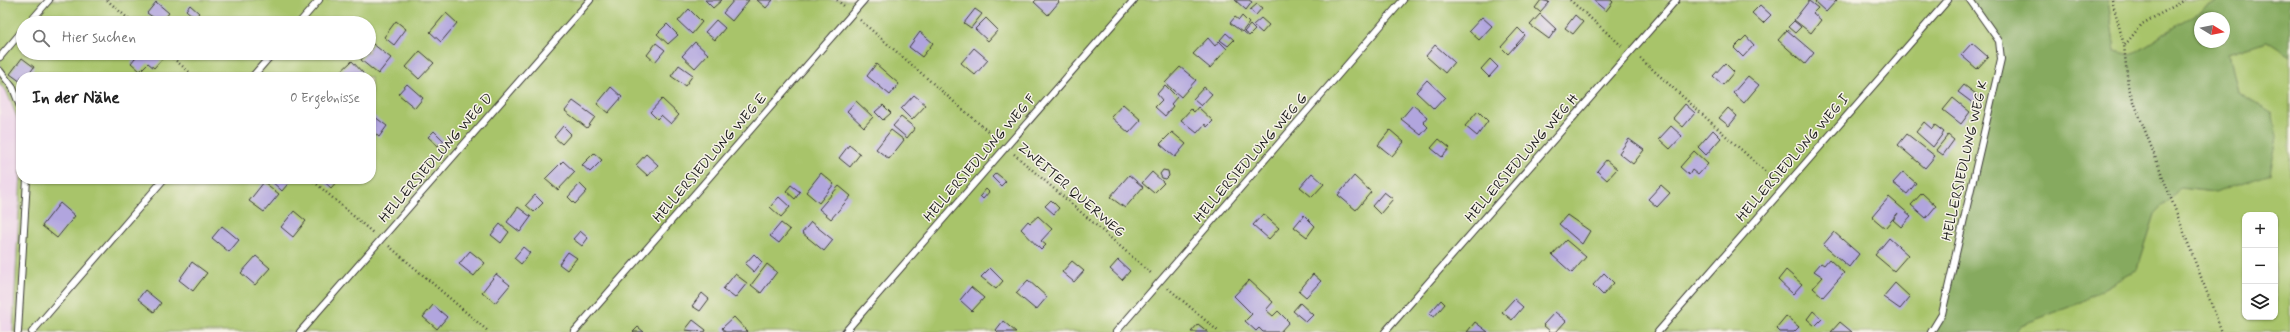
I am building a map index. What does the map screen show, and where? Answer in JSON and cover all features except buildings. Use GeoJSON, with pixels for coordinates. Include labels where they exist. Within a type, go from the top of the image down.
{"type":"FeatureCollection","features":[{"type":"Feature","properties":{"kind":"lane"},"geometry":{"type":"LineString","coordinates":[[35,16],[49,0]]}},
{"type":"Feature","properties":{"kind":"lane"},"geometry":{"type":"LineString","coordinates":[[305,16],[320,0]]}},
{"type":"Feature","properties":{"kind":"lane","name":"HELLERSIEDLUNG WEG D"},"geometry":{"type":"LineString","coordinates":[[300,332],[590,0]]}},
{"type":"Feature","properties":{"kind":"lane","name":"HELLERSIEDLUNG WEG E"},"geometry":{"type":"LineString","coordinates":[[574,332],[864,0]]}},
{"type":"Feature","properties":{"kind":"lane","name":"HELLERSIEDLUNG WEG F"},"geometry":{"type":"LineString","coordinates":[[845,332],[1134,0]]}},
{"type":"Feature","properties":{"kind":"lane","name":"HELLERSIEDLUNG WEG G"},"geometry":{"type":"LineString","coordinates":[[1116,332],[1403,0]]}},
{"type":"Feature","properties":{"kind":"lane","name":"HELLERSIEDLUNG WEG H"},"geometry":{"type":"LineString","coordinates":[[1385,332],[1676,0]]}},
{"type":"Feature","properties":{"kind":"lane","name":"HELLERSIEDLUNG WEG I"},"geometry":{"type":"LineString","coordinates":[[1658,332],[1948,0]]}},
{"type":"Feature","properties":{"kind":"lane","name":"HELLERSIEDLUNG WEG K"},"geometry":{"type":"LineString","coordinates":[[1931,332],[1942,314],[2001,59],[1999,41],[1970,0]]}},
{"type":"Feature","properties":{"kind":"lane"},"geometry":{"type":"LineString","coordinates":[[0,57],[16,38]]}},
{"type":"Feature","properties":{"kind":"lane"},"geometry":{"type":"LineString","coordinates":[[256,72],[267,60]]}},
{"type":"Feature","properties":{"kind":"lane"},"geometry":{"type":"LineString","coordinates":[[0,70],[13,88],[16,96]]}},
{"type":"Feature","properties":{"kind":"lane"},"geometry":{"type":"LineString","coordinates":[[18,332],[27,184]]}},
{"type":"Feature","properties":{"kind":"lane"},"geometry":{"type":"LineString","coordinates":[[32,332],[160,184]]}},
{"type":"Feature","properties":{"kind":"path"},"geometry":{"type":"LineString","coordinates":[[107,0],[125,16]]}},
{"type":"Feature","properties":{"kind":"path","name":"ZWEITER QUERWEG"},"geometry":{"type":"LineString","coordinates":[[837,0],[1219,332]]}},
{"type":"Feature","properties":{"kind":"path"},"geometry":{"type":"LineString","coordinates":[[1570,0],[1631,52],[1783,188]]}},
{"type":"Feature","properties":{"kind":"path"},"geometry":{"type":"LineString","coordinates":[[2112,0],[2124,45],[2128,86],[2222,332]]}},
{"type":"Feature","properties":{"kind":"path"},"geometry":{"type":"LineString","coordinates":[[2124,45],[2142,24],[2185,0]]}},
{"type":"Feature","properties":{"kind":"path"},"geometry":{"type":"LineString","coordinates":[[175,60],[189,72]]}},
{"type":"Feature","properties":{"kind":"path"},"geometry":{"type":"LineString","coordinates":[[317,184],[489,332]]}},
{"type":"Feature","properties":{"kind":"shaded area"},"geometry":{"type":"Polygon","coordinates":[[[0,85],[6,90],[16,115],[16,184],[20,184],[13,332],[0,332],[0,85]]]}},
{"type":"Feature","properties":{"kind":"green space"},"geometry":{"type":"Polygon","coordinates":[[[0,0],[1970,0],[1999,41],[2001,59],[1942,314],[1931,332],[13,332],[20,184],[376,184],[376,72],[16,72],[16,115],[6,90],[0,85],[0,0]]]}},
{"type":"Feature","properties":{"kind":"green space"},"geometry":{"type":"Polygon","coordinates":[[[1970,0],[2108,0],[2115,51],[2131,55],[2194,15],[2194,48],[2230,48],[2230,12],[2199,12],[2218,0],[2290,0],[2290,56],[2267,41],[2229,53],[2238,93],[2273,114],[2277,138],[2270,174],[2214,192],[2180,188],[2155,214],[2137,270],[2077,304],[2021,325],[2015,332],[1931,332],[1942,313],[2001,59],[1999,41],[1970,0]]]}},
{"type":"Feature","properties":{"kind":"green space"},"geometry":{"type":"Polygon","coordinates":[[[2108,0],[2218,0],[2199,12],[2194,12],[2194,15],[2131,55],[2115,51],[2108,0]]]}},
{"type":"Feature","properties":{"kind":"green space"},"geometry":{"type":"Polygon","coordinates":[[[2267,41],[2290,56],[2290,332],[2015,332],[2021,325],[2077,304],[2137,270],[2155,214],[2180,188],[2214,192],[2273,115],[2238,93],[2229,53],[2267,41]]]}}]}
